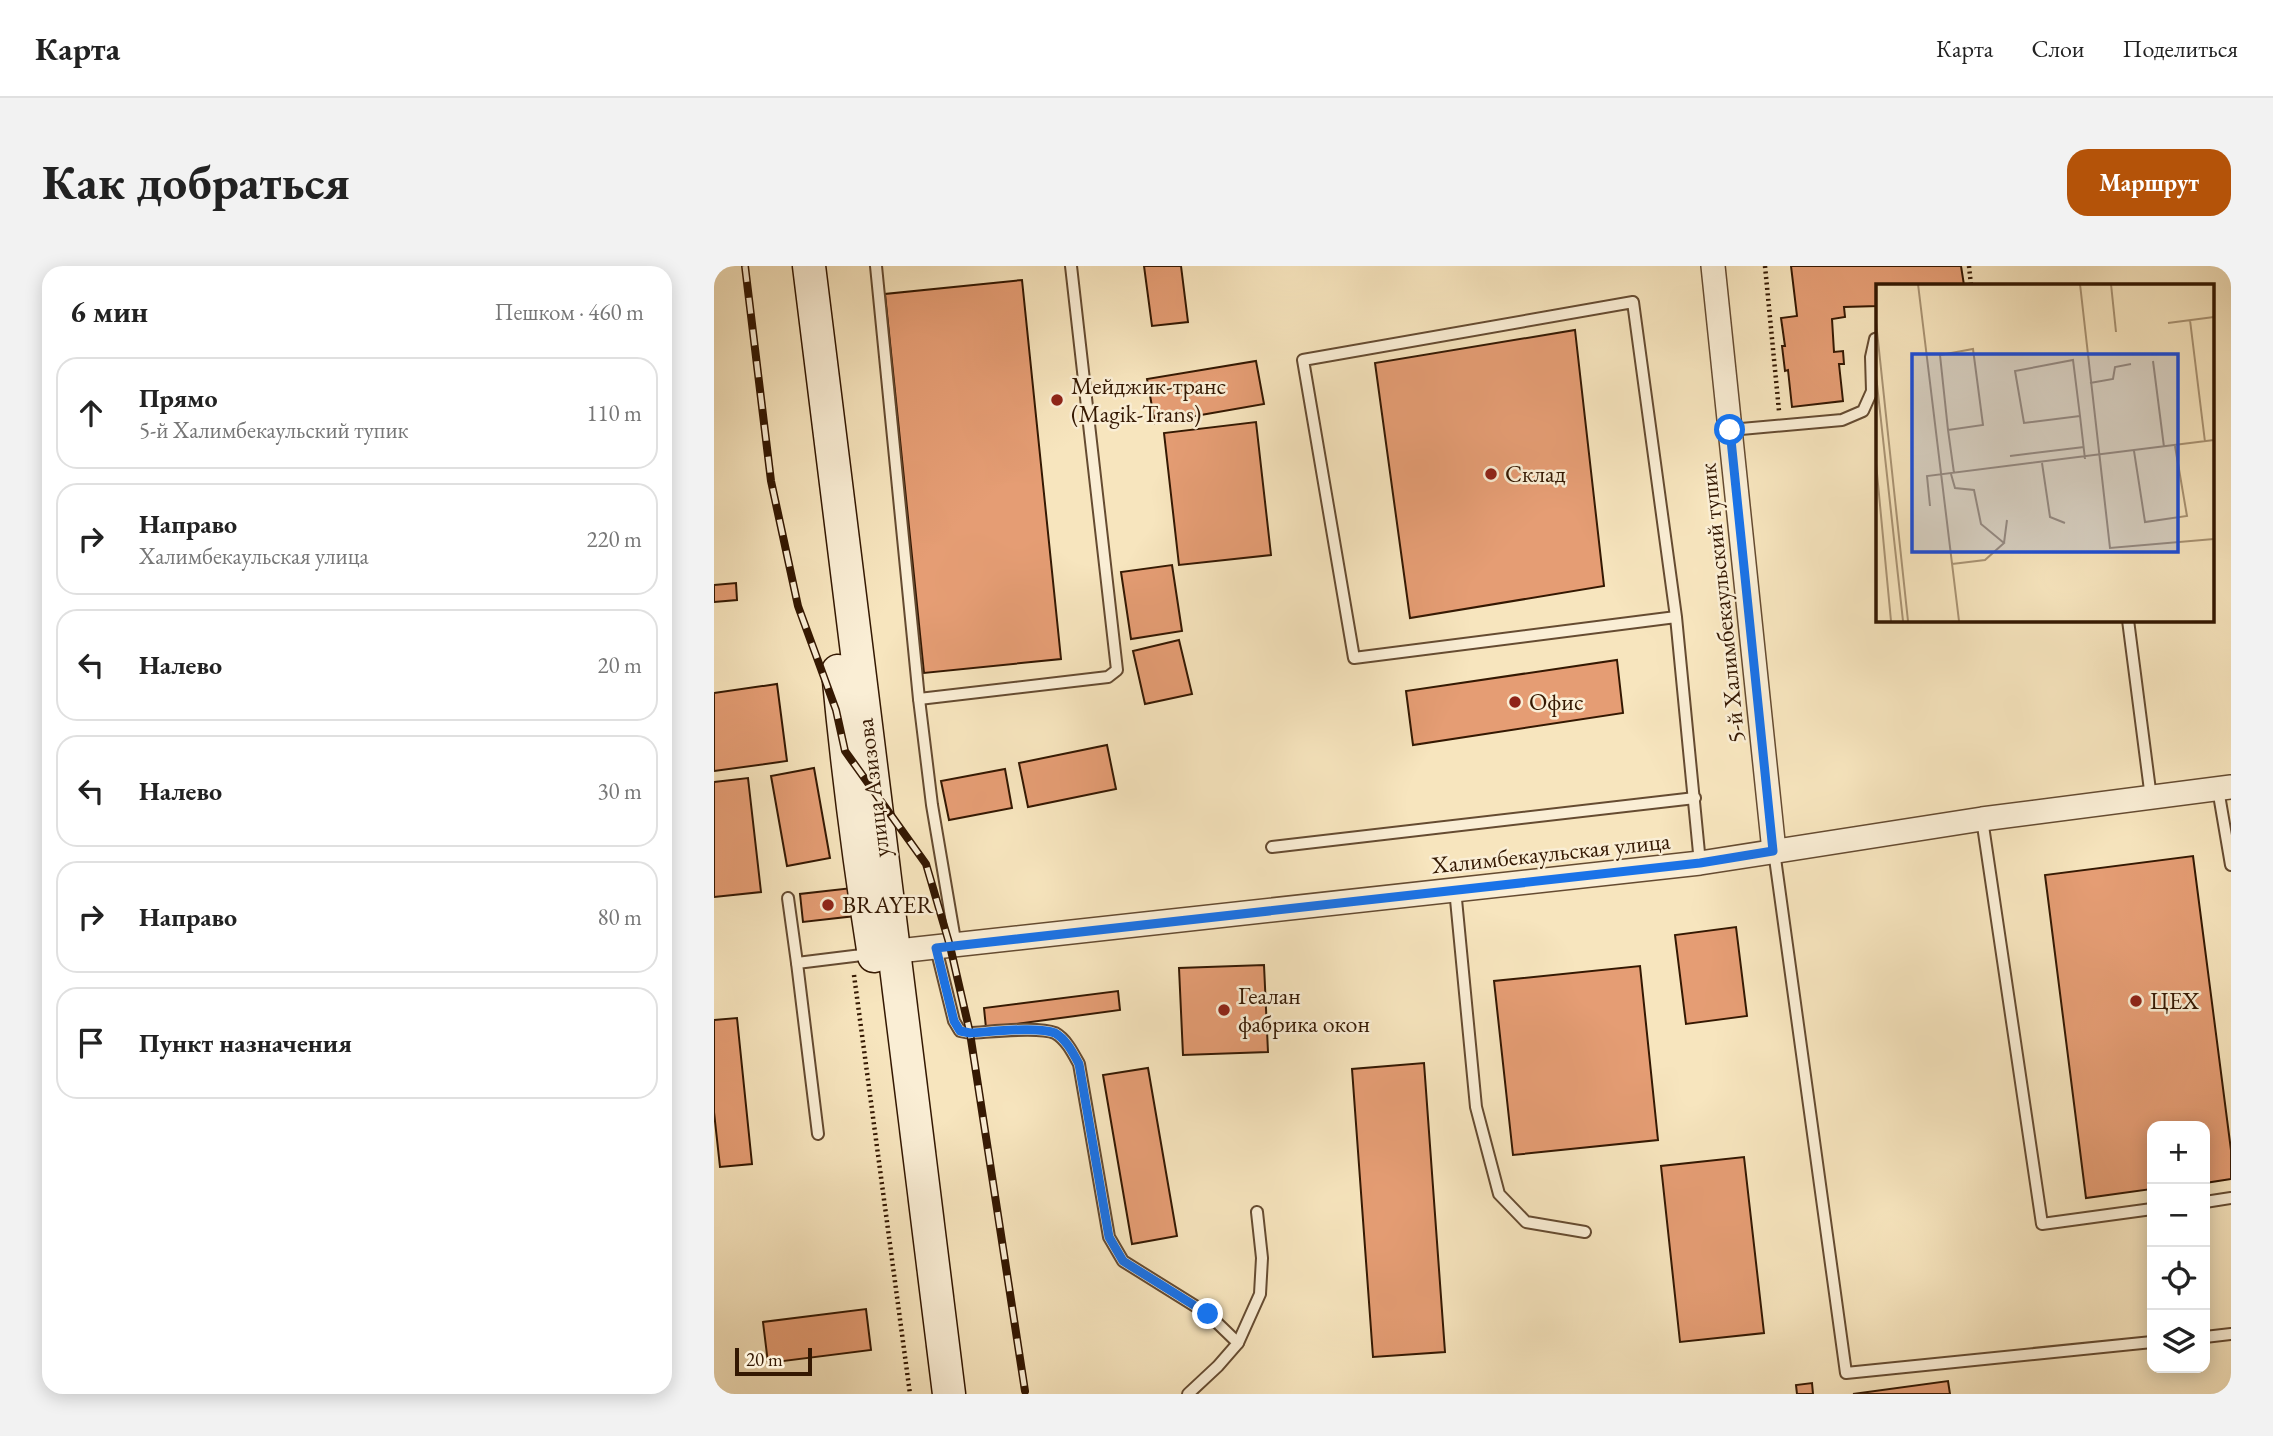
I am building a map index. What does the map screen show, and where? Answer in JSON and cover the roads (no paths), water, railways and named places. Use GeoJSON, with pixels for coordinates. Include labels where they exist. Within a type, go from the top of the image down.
{"type":"FeatureCollection","features":[{"type":"Feature","properties":{"kind":"main road","name":"улица Азизова"},"geometry":{"type":"LineString","coordinates":[[793,266],[845,751],[866,911],[949,1394]]}},
{"type":"Feature","properties":{"kind":"main road","name":"улица Азизова"},"geometry":{"type":"LineString","coordinates":[[809,266],[873,954],[931,1394]]}},
{"type":"Feature","properties":{"kind":"street","name":"5-й Халимбекаульский тупик"},"geometry":{"type":"LineString","coordinates":[[1713,266],[1773,851]]}},
{"type":"Feature","properties":{"kind":"street","name":"Халимбекаульская улица"},"geometry":{"type":"LineString","coordinates":[[873,954],[1700,863],[1982,819],[2225,788]]}},
{"type":"Feature","properties":{"kind":"lane"},"geometry":{"type":"LineString","coordinates":[[876,266],[954,1021],[960,1031],[970,1033],[1041,1030],[1056,1033],[1067,1044],[1079,1064],[1109,1237],[1123,1261],[1208,1314],[1238,1343]]}},
{"type":"Feature","properties":{"kind":"lane"},"geometry":{"type":"LineString","coordinates":[[919,699],[1108,677],[1117,670],[1071,266]]}},
{"type":"Feature","properties":{"kind":"lane"},"geometry":{"type":"LineString","coordinates":[[1676,617],[1354,658],[1303,360],[1633,302],[1676,617],[1700,863]]}},
{"type":"Feature","properties":{"kind":"lane"},"geometry":{"type":"LineString","coordinates":[[1730,430],[1842,420],[1863,411],[1872,391],[1871,357],[1876,339]]}},
{"type":"Feature","properties":{"kind":"lane"},"geometry":{"type":"LineString","coordinates":[[2128,621],[2151,798]]}},
{"type":"Feature","properties":{"kind":"lane"},"geometry":{"type":"LineString","coordinates":[[2225,788],[2231,864]]}},
{"type":"Feature","properties":{"kind":"lane"},"geometry":{"type":"LineString","coordinates":[[1272,846],[1695,798]]}},
{"type":"Feature","properties":{"kind":"lane"},"geometry":{"type":"LineString","coordinates":[[1982,819],[2042,1224],[2147,1210]]}},
{"type":"Feature","properties":{"kind":"lane"},"geometry":{"type":"LineString","coordinates":[[1773,851],[1846,1373],[2147,1343]]}},
{"type":"Feature","properties":{"kind":"lane"},"geometry":{"type":"LineString","coordinates":[[1455,889],[1476,1107],[1499,1194],[1526,1222],[1585,1232]]}},
{"type":"Feature","properties":{"kind":"lane"},"geometry":{"type":"LineString","coordinates":[[788,898],[818,1134]]}},
{"type":"Feature","properties":{"kind":"lane"},"geometry":{"type":"LineString","coordinates":[[797,963],[873,954]]}},
{"type":"Feature","properties":{"kind":"lane"},"geometry":{"type":"LineString","coordinates":[[2210,1201],[2231,1198]]}},
{"type":"Feature","properties":{"kind":"lane"},"geometry":{"type":"LineString","coordinates":[[1188,1394],[1238,1343],[1260,1294],[1262,1258],[1257,1212]]}},
{"type":"Feature","properties":{"kind":"lane"},"geometry":{"type":"LineString","coordinates":[[2210,1336],[2231,1334]]}},
{"type":"Feature","properties":{"kind":"railway"},"geometry":{"type":"LineString","coordinates":[[745,266],[771,481],[798,606],[836,710],[845,751],[926,864],[950,946],[970,1033],[1025,1391]]}},
{"type":"Feature","properties":{"kind":"place","name":"Мейджик-транс (Magik-Trans)"},"geometry":{"type":"Point","coordinates":[1057,400]}},
{"type":"Feature","properties":{"kind":"place","name":"Склад"},"geometry":{"type":"Point","coordinates":[1491,474]}},
{"type":"Feature","properties":{"kind":"place","name":"Офис"},"geometry":{"type":"Point","coordinates":[1515,702]}},
{"type":"Feature","properties":{"kind":"place","name":"BRAYER"},"geometry":{"type":"Point","coordinates":[828,905]}},
{"type":"Feature","properties":{"kind":"place","name":"ЦЕХ"},"geometry":{"type":"Point","coordinates":[2136,1001]}},
{"type":"Feature","properties":{"kind":"place","name":"Геалан фабрика окон"},"geometry":{"type":"Point","coordinates":[1224,1010]}}]}
